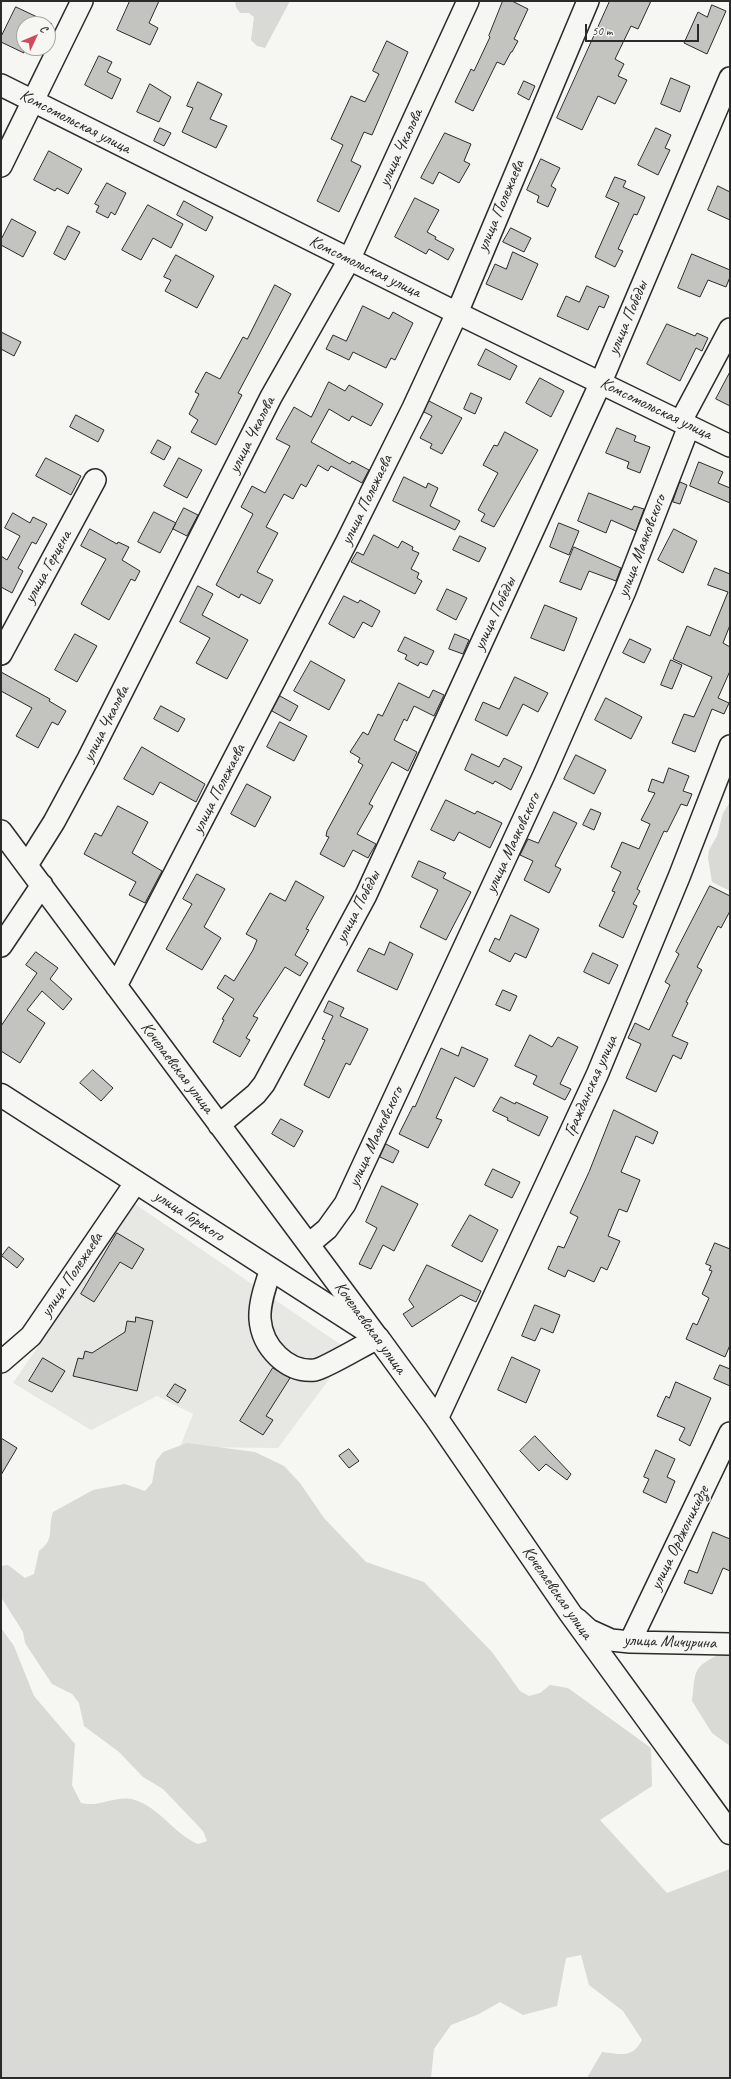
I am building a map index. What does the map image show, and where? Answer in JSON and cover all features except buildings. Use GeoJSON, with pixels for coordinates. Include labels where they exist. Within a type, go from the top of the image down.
{"type":"FeatureCollection","features":[{"type":"Feature","properties":{"kind":"main road","name":"улица Горького"},"geometry":{"type":"LineString","coordinates":[[1,1095],[378,1338]]}},
{"type":"Feature","properties":{"kind":"main road","name":"Кочелаевская улица"},"geometry":{"type":"LineString","coordinates":[[378,1338],[437,1419],[570,1613],[730,1833]]}},
{"type":"Feature","properties":{"kind":"street"},"geometry":{"type":"LineString","coordinates":[[1,166],[82,1]]}},
{"type":"Feature","properties":{"kind":"street","name":"улица Чкалова"},"geometry":{"type":"LineString","coordinates":[[27,865],[54,822],[88,759],[271,397],[349,260],[468,1]]}},
{"type":"Feature","properties":{"kind":"street","name":"улица Полежаева"},"geometry":{"type":"LineString","coordinates":[[116,986],[347,541],[413,408],[456,313],[588,1]]}},
{"type":"Feature","properties":{"kind":"street","name":"улица Победы"},"geometry":{"type":"LineString","coordinates":[[219,1125],[247,1102],[264,1084],[366,895],[601,382],[730,78]]}},
{"type":"Feature","properties":{"kind":"street","name":"Комсомольская улица"},"geometry":{"type":"LineString","coordinates":[[1,85],[456,313],[601,382],[730,446]]}},
{"type":"Feature","properties":{"kind":"street","name":"улица Маяковского"},"geometry":{"type":"LineString","coordinates":[[309,1244],[327,1229],[345,1204],[541,782],[625,591],[685,424],[730,329]]}},
{"type":"Feature","properties":{"kind":"street","name":"улица Герцена"},"geometry":{"type":"LineString","coordinates":[[1,654],[95,480]]}},
{"type":"Feature","properties":{"kind":"street","name":"Гражданская улица"},"geometry":{"type":"LineString","coordinates":[[437,1419],[597,1075],[679,876],[730,746]]}},
{"type":"Feature","properties":{"kind":"street","name":"Кочелаевская улица"},"geometry":{"type":"LineString","coordinates":[[1,831],[378,1338]]}},
{"type":"Feature","properties":{"kind":"street"},"geometry":{"type":"LineString","coordinates":[[1,946],[42,885]]}},
{"type":"Feature","properties":{"kind":"street","name":"улица Полежаева"},"geometry":{"type":"LineString","coordinates":[[1,1362],[31,1336],[136,1182]]}},
{"type":"Feature","properties":{"kind":"street"},"geometry":{"type":"LineString","coordinates":[[271,1269],[264,1290],[260,1320],[268,1343],[279,1358],[296,1369],[316,1370],[378,1338]]}},
{"type":"Feature","properties":{"kind":"street","name":"улица Орджоникидзе"},"geometry":{"type":"LineString","coordinates":[[630,1642],[730,1433]]}},
{"type":"Feature","properties":{"kind":"street","name":"улица Мичурина"},"geometry":{"type":"LineString","coordinates":[[570,1613],[589,1630],[611,1640],[630,1642],[730,1644]]}},
{"type":"Feature","properties":{"kind":"shaded area"},"geometry":{"type":"Polygon","coordinates":[[[235,1],[290,1],[265,48],[257,46],[251,40],[254,17],[249,13],[240,13],[236,7],[235,1]]]}},
{"type":"Feature","properties":{"kind":"shaded area"},"geometry":{"type":"Polygon","coordinates":[[[730,802],[730,891],[712,882],[708,858],[709,850],[717,836],[723,813],[730,802]]]}},
{"type":"Feature","properties":{"kind":"shaded area"},"geometry":{"type":"Polygon","coordinates":[[[135,1204],[350,1351],[278,1448],[180,1447],[193,1414],[157,1396],[91,1430],[13,1383],[135,1204]]]}},
{"type":"Feature","properties":{"kind":"shaded area"},"geometry":{"type":"Polygon","coordinates":[[[187,1443],[255,1452],[284,1466],[300,1483],[324,1518],[366,1562],[424,1582],[492,1652],[520,1691],[529,1696],[540,1693],[550,1685],[568,1688],[651,1748],[652,1786],[600,1820],[667,1893],[730,1869],[730,2078],[587,2078],[602,2052],[620,2054],[630,2053],[642,2040],[623,2011],[589,1985],[581,1955],[566,1958],[557,2006],[523,2015],[500,2002],[479,2014],[451,2025],[434,2049],[431,2078],[1,2078],[1,1628],[14,1646],[34,1696],[75,1744],[72,1785],[81,1803],[95,1804],[122,1799],[135,1800],[152,1809],[189,1840],[198,1844],[207,1841],[203,1831],[163,1789],[143,1777],[119,1752],[84,1726],[79,1703],[72,1694],[52,1684],[25,1643],[23,1632],[1,1597],[1,1566],[8,1565],[25,1578],[34,1574],[39,1551],[48,1542],[53,1512],[93,1490],[125,1484],[145,1491],[152,1483],[156,1461],[163,1452],[187,1443]]]}},
{"type":"Feature","properties":{"kind":"shaded area"},"geometry":{"type":"Polygon","coordinates":[[[718,1655],[730,1655],[730,1746],[712,1733],[692,1701],[696,1672],[703,1664],[718,1655]]]}}]}
